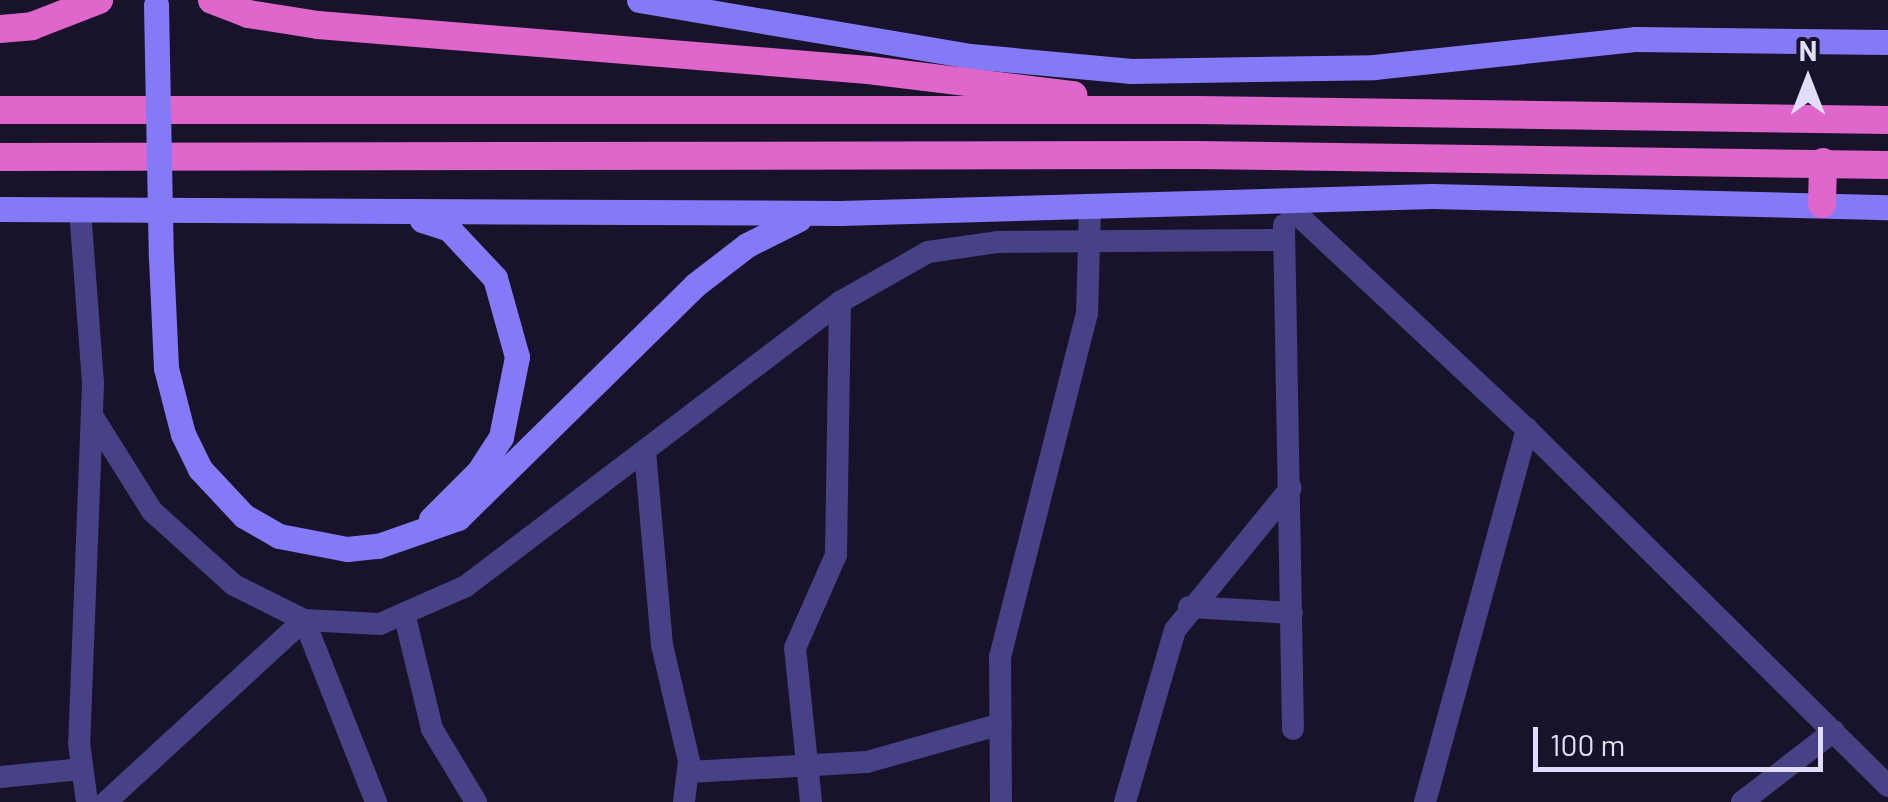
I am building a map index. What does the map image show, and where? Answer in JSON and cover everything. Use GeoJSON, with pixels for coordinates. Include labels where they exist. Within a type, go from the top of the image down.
{"type":"FeatureCollection","features":[{"type":"Feature","properties":{"kind":"highway"},"geometry":{"type":"LineString","coordinates":[[0,30],[43,23],[99,0]]}},
{"type":"Feature","properties":{"kind":"highway"},"geometry":{"type":"LineString","coordinates":[[212,0],[248,14],[318,26],[868,70],[1197,110]]}},
{"type":"Feature","properties":{"kind":"highway"},"geometry":{"type":"LineString","coordinates":[[0,110],[1197,110],[1888,120]]}},
{"type":"Feature","properties":{"kind":"highway"},"geometry":{"type":"LineString","coordinates":[[1196,155],[1197,110]]}},
{"type":"Feature","properties":{"kind":"highway"},"geometry":{"type":"LineString","coordinates":[[0,158],[1196,155],[1888,165]]}},
{"type":"Feature","properties":{"kind":"highway"},"geometry":{"type":"LineString","coordinates":[[1822,204],[1823,162]]}},
{"type":"Feature","properties":{"kind":"main road"},"geometry":{"type":"LineString","coordinates":[[639,0],[681,4],[970,56],[1164,72],[1374,67],[1636,39],[1888,42]]}},
{"type":"Feature","properties":{"kind":"main road"},"geometry":{"type":"LineString","coordinates":[[156,2],[161,258],[173,402],[200,469],[220,494],[278,536],[312,546],[378,546],[458,518],[720,264],[775,228],[840,213]]}},
{"type":"Feature","properties":{"kind":"main road"},"geometry":{"type":"LineString","coordinates":[[0,209],[409,215],[840,213],[1562,196],[1888,207]]}},
{"type":"Feature","properties":{"kind":"main road"},"geometry":{"type":"LineString","coordinates":[[407,537],[456,497],[501,437],[517,356],[510,316],[475,250],[449,230],[409,215]]}},
{"type":"Feature","properties":{"kind":"street"},"geometry":{"type":"LineString","coordinates":[[1283,201],[1293,729]]}},
{"type":"Feature","properties":{"kind":"street"},"geometry":{"type":"LineString","coordinates":[[1283,201],[1527,429],[1888,786]]}},
{"type":"Feature","properties":{"kind":"street"},"geometry":{"type":"LineString","coordinates":[[1000,802],[1000,657],[1086,314],[1090,207]]}},
{"type":"Feature","properties":{"kind":"street"},"geometry":{"type":"LineString","coordinates":[[80,210],[93,417],[81,769],[88,802]]}},
{"type":"Feature","properties":{"kind":"street"},"geometry":{"type":"LineString","coordinates":[[93,417],[129,482],[178,538],[234,584],[304,620],[355,626],[405,617],[466,586],[840,302],[907,262],[950,246],[1284,240]]}},
{"type":"Feature","properties":{"kind":"street"},"geometry":{"type":"LineString","coordinates":[[811,802],[795,648],[836,555],[840,302]]}},
{"type":"Feature","properties":{"kind":"street"},"geometry":{"type":"LineString","coordinates":[[1425,802],[1527,429]]}},
{"type":"Feature","properties":{"kind":"street"},"geometry":{"type":"LineString","coordinates":[[645,451],[662,645],[689,772],[684,802]]}},
{"type":"Feature","properties":{"kind":"street"},"geometry":{"type":"LineString","coordinates":[[1125,802],[1164,655],[1189,607],[1291,488]]}},
{"type":"Feature","properties":{"kind":"street"},"geometry":{"type":"LineString","coordinates":[[1189,607],[1292,612]]}},
{"type":"Feature","properties":{"kind":"street"},"geometry":{"type":"LineString","coordinates":[[405,617],[432,729],[476,802]]}},
{"type":"Feature","properties":{"kind":"street"},"geometry":{"type":"LineString","coordinates":[[106,802],[304,620]]}},
{"type":"Feature","properties":{"kind":"street"},"geometry":{"type":"LineString","coordinates":[[304,620],[376,802]]}},
{"type":"Feature","properties":{"kind":"street"},"geometry":{"type":"LineString","coordinates":[[689,772],[807,767],[894,758],[1001,724]]}},
{"type":"Feature","properties":{"kind":"street"},"geometry":{"type":"LineString","coordinates":[[1742,802],[1834,731]]}},
{"type":"Feature","properties":{"kind":"street"},"geometry":{"type":"LineString","coordinates":[[0,777],[81,769]]}}]}
